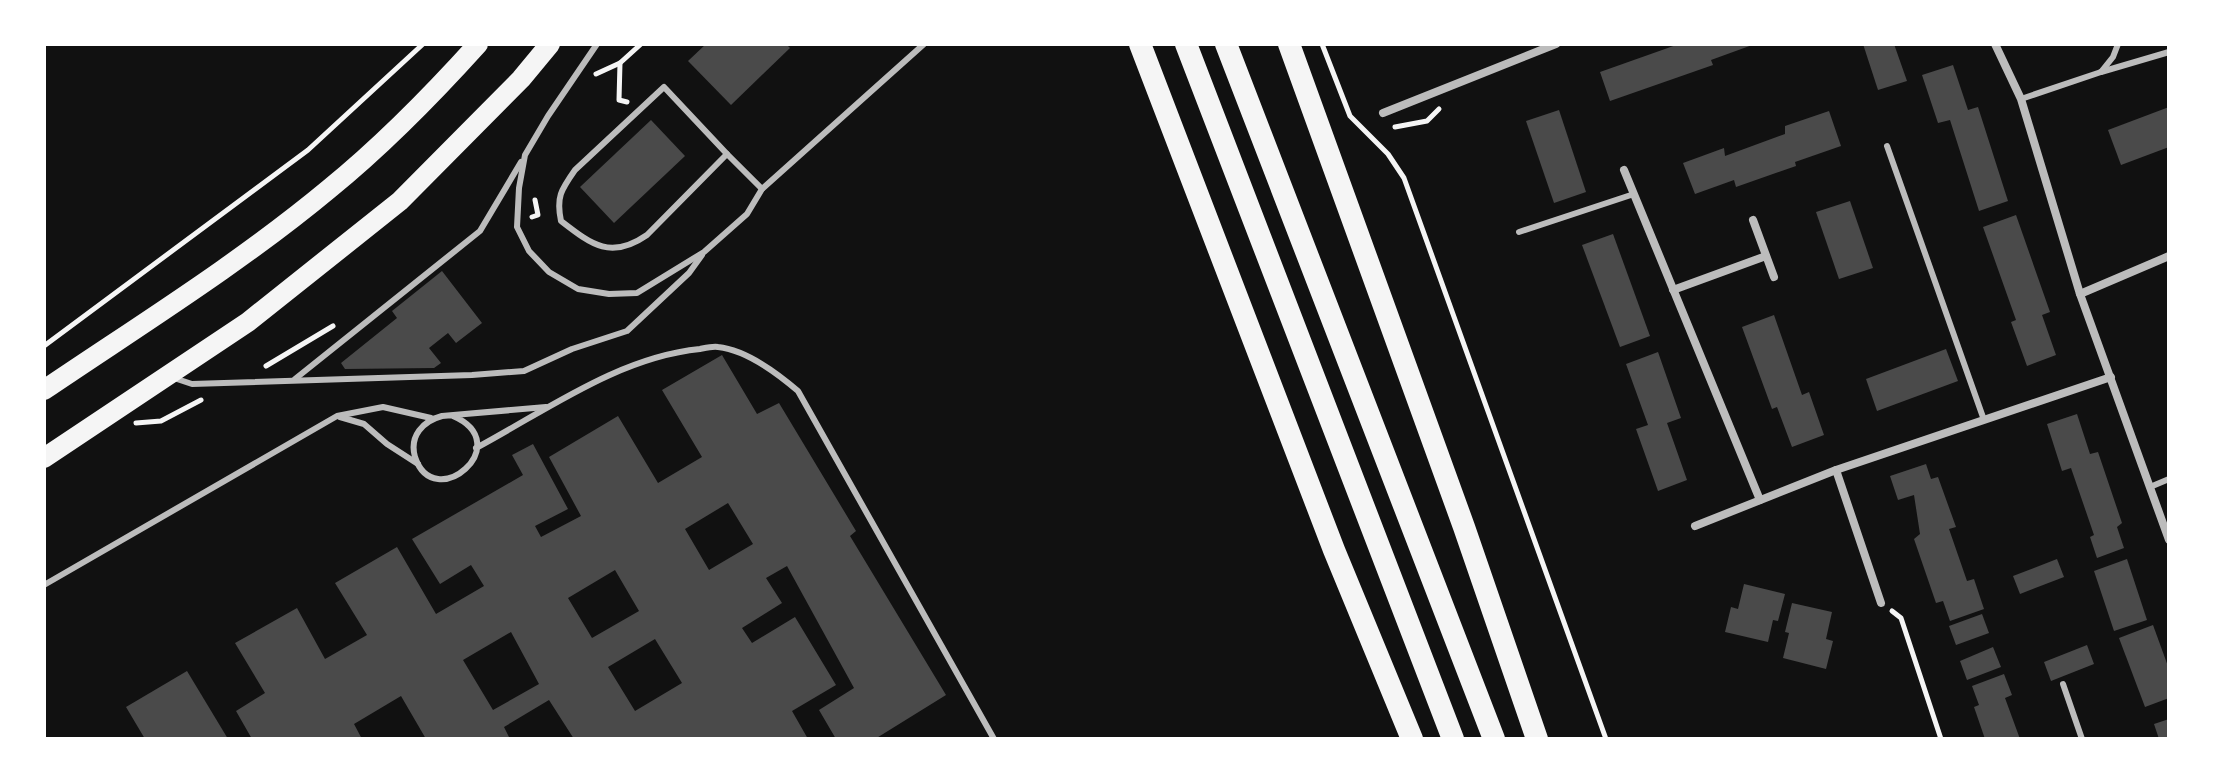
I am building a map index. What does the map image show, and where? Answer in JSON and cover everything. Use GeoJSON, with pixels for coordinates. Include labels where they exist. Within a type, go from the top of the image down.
{"type":"FeatureCollection","features":[{"type":"Feature","properties":{"kind":"highway"},"geometry":{"type":"LineString","coordinates":[[1140,44],[1334,550],[1412,739]]}},
{"type":"Feature","properties":{"kind":"highway"},"geometry":{"type":"LineString","coordinates":[[1186,44],[1453,739]]}},
{"type":"Feature","properties":{"kind":"highway"},"geometry":{"type":"LineString","coordinates":[[1226,44],[1494,739]]}},
{"type":"Feature","properties":{"kind":"highway"},"geometry":{"type":"LineString","coordinates":[[1289,44],[1464,527],[1537,739]]}},
{"type":"Feature","properties":{"kind":"main road"},"geometry":{"type":"LineString","coordinates":[[44,390],[214,275],[330,189],[440,86],[478,44]]}},
{"type":"Feature","properties":{"kind":"main road"},"geometry":{"type":"LineString","coordinates":[[44,458],[248,322],[400,201],[521,79],[550,44]]}},
{"type":"Feature","properties":{"kind":"street"},"geometry":{"type":"LineString","coordinates":[[1383,113],[1556,44]]}},
{"type":"Feature","properties":{"kind":"street"},"geometry":{"type":"LineString","coordinates":[[1995,44],[2021,99],[2080,294],[2169,540]]}},
{"type":"Feature","properties":{"kind":"street"},"geometry":{"type":"LineString","coordinates":[[1624,170],[1760,500]]}},
{"type":"Feature","properties":{"kind":"street"},"geometry":{"type":"LineString","coordinates":[[1753,220],[1774,277]]}},
{"type":"Feature","properties":{"kind":"street"},"geometry":{"type":"LineString","coordinates":[[1673,290],[1766,256]]}},
{"type":"Feature","properties":{"kind":"street"},"geometry":{"type":"LineString","coordinates":[[2080,294],[2169,256]]}},
{"type":"Feature","properties":{"kind":"street"},"geometry":{"type":"LineString","coordinates":[[1695,526],[1836,470],[2111,377]]}},
{"type":"Feature","properties":{"kind":"street"},"geometry":{"type":"LineString","coordinates":[[1836,470],[1881,603]]}},
{"type":"Feature","properties":{"kind":"lane"},"geometry":{"type":"LineString","coordinates":[[295,379],[480,231],[548,116],[597,44]]}},
{"type":"Feature","properties":{"kind":"lane"},"geometry":{"type":"LineString","coordinates":[[525,155],[516,220],[529,251],[549,272],[578,289],[609,294],[637,293],[704,252],[747,214],[762,189],[924,44]]}},
{"type":"Feature","properties":{"kind":"lane"},"geometry":{"type":"LineString","coordinates":[[2101,72],[2113,57],[2118,44]]}},
{"type":"Feature","properties":{"kind":"lane"},"geometry":{"type":"LineString","coordinates":[[2021,99],[2169,52]]}},
{"type":"Feature","properties":{"kind":"lane"},"geometry":{"type":"LineString","coordinates":[[727,154],[647,235],[634,244],[616,250],[588,243],[561,221],[557,202],[575,170],[664,87],[762,189]]}},
{"type":"Feature","properties":{"kind":"lane"},"geometry":{"type":"LineString","coordinates":[[1887,146],[1984,420]]}},
{"type":"Feature","properties":{"kind":"lane"},"geometry":{"type":"LineString","coordinates":[[1519,232],[1634,194]]}},
{"type":"Feature","properties":{"kind":"lane"},"geometry":{"type":"LineString","coordinates":[[168,375],[192,384],[524,371],[572,349],[627,331],[689,273],[704,252]]}},
{"type":"Feature","properties":{"kind":"lane"},"geometry":{"type":"LineString","coordinates":[[476,448],[615,372],[673,351],[718,347],[750,358],[775,372],[798,391],[994,739]]}},
{"type":"Feature","properties":{"kind":"lane"},"geometry":{"type":"LineString","coordinates":[[44,585],[337,416],[383,407],[431,418],[552,407]]}},
{"type":"Feature","properties":{"kind":"lane"},"geometry":{"type":"LineString","coordinates":[[337,416],[364,424],[433,477],[453,478],[470,467],[476,448],[470,428],[453,416]]}},
{"type":"Feature","properties":{"kind":"lane"},"geometry":{"type":"LineString","coordinates":[[418,464],[413,444],[416,433],[431,418]]}},
{"type":"Feature","properties":{"kind":"lane"},"geometry":{"type":"LineString","coordinates":[[2150,487],[2169,479]]}},
{"type":"Feature","properties":{"kind":"lane"},"geometry":{"type":"LineString","coordinates":[[2063,684],[2082,739]]}},
{"type":"Feature","properties":{"kind":"path"},"geometry":{"type":"LineString","coordinates":[[44,346],[308,150],[423,44]]}},
{"type":"Feature","properties":{"kind":"path"},"geometry":{"type":"LineString","coordinates":[[590,77],[620,63],[641,44]]}},
{"type":"Feature","properties":{"kind":"path"},"geometry":{"type":"LineString","coordinates":[[1322,44],[1350,116],[1379,144],[1404,178],[1606,739]]}},
{"type":"Feature","properties":{"kind":"path"},"geometry":{"type":"LineString","coordinates":[[620,63],[619,100],[644,106]]}},
{"type":"Feature","properties":{"kind":"path"},"geometry":{"type":"LineString","coordinates":[[516,220],[538,215],[534,195]]}},
{"type":"Feature","properties":{"kind":"path"},"geometry":{"type":"LineString","coordinates":[[108,415],[128,422],[161,421],[286,355],[342,320]]}},
{"type":"Feature","properties":{"kind":"path"},"geometry":{"type":"LineString","coordinates":[[1881,603],[1901,618],[1941,739]]}},
{"type":"Feature","properties":{"kind":"building"},"geometry":{"type":"Polygon","coordinates":[[[706,44],[786,44],[790,48],[731,105],[688,61],[706,44]]]}},
{"type":"Feature","properties":{"kind":"building"},"geometry":{"type":"Polygon","coordinates":[[[1679,44],[1755,44],[1711,60],[1713,65],[1610,101],[1600,72],[1679,44]]]}},
{"type":"Feature","properties":{"kind":"building"},"geometry":{"type":"Polygon","coordinates":[[[1863,44],[1894,44],[1907,81],[1878,90],[1863,44]]]}},
{"type":"Feature","properties":{"kind":"building"},"geometry":{"type":"Polygon","coordinates":[[[1953,65],[1968,110],[1978,107],[2008,201],[1979,211],[1950,120],[1938,123],[1922,75],[1953,65]]]}},
{"type":"Feature","properties":{"kind":"building"},"geometry":{"type":"Polygon","coordinates":[[[2169,107],[2169,147],[2121,165],[2108,130],[2169,107]]]}},
{"type":"Feature","properties":{"kind":"building"},"geometry":{"type":"Polygon","coordinates":[[[1559,110],[1586,192],[1554,203],[1526,121],[1559,110]]]}},
{"type":"Feature","properties":{"kind":"building"},"geometry":{"type":"Polygon","coordinates":[[[1829,111],[1841,146],[1736,187],[1734,180],[1695,194],[1683,163],[1724,148],[1725,156],[1785,134],[1785,126],[1829,111]]]}},
{"type":"Feature","properties":{"kind":"building"},"geometry":{"type":"Polygon","coordinates":[[[651,120],[685,156],[614,223],[580,187],[651,120]]]}},
{"type":"Feature","properties":{"kind":"building"},"geometry":{"type":"Polygon","coordinates":[[[1850,201],[1873,268],[1839,279],[1816,212],[1850,201]]]}},
{"type":"Feature","properties":{"kind":"building"},"geometry":{"type":"Polygon","coordinates":[[[2016,215],[2050,312],[2042,315],[2056,355],[2027,366],[2011,322],[2016,320],[1983,227],[2016,215]]]}},
{"type":"Feature","properties":{"kind":"building"},"geometry":{"type":"Polygon","coordinates":[[[1613,234],[1650,336],[1620,347],[1582,245],[1613,234]]]}},
{"type":"Feature","properties":{"kind":"building"},"geometry":{"type":"Polygon","coordinates":[[[442,271],[482,323],[456,343],[448,333],[429,348],[441,363],[434,368],[345,369],[341,363],[397,318],[392,311],[442,271]]]}},
{"type":"Feature","properties":{"kind":"building"},"geometry":{"type":"Polygon","coordinates":[[[1774,315],[1802,395],[1809,392],[1824,435],[1792,447],[1777,407],[1772,409],[1742,327],[1774,315]]]}},
{"type":"Feature","properties":{"kind":"building"},"geometry":{"type":"Polygon","coordinates":[[[1946,349],[1958,381],[1877,411],[1866,379],[1946,349]]]}},
{"type":"Feature","properties":{"kind":"building"},"geometry":{"type":"Polygon","coordinates":[[[1658,352],[1681,418],[1667,423],[1687,480],[1658,491],[1636,429],[1648,425],[1626,364],[1658,352]]]}},
{"type":"Feature","properties":{"kind":"building"},"geometry":{"type":"Polygon","coordinates":[[[722,355],[757,414],[779,403],[856,531],[850,536],[946,695],[875,739],[836,739],[819,710],[854,688],[787,566],[766,578],[782,603],[742,628],[752,643],[795,617],[836,685],[792,711],[808,739],[574,739],[549,700],[504,727],[510,739],[426,739],[401,696],[354,724],[362,739],[252,739],[236,711],[265,693],[235,643],[297,608],[325,659],[367,635],[335,583],[397,547],[436,614],[484,586],[471,565],[440,584],[412,539],[523,475],[512,455],[533,444],[568,509],[535,526],[541,537],[581,516],[549,457],[618,416],[658,483],[702,457],[662,390],[722,355]],[[728,503],[685,529],[709,570],[753,544],[728,503]],[[615,570],[568,598],[592,638],[639,611],[615,570]],[[511,632],[463,660],[493,710],[539,684],[511,632]],[[655,639],[608,667],[635,711],[682,683],[655,639]]]}},
{"type":"Feature","properties":{"kind":"building"},"geometry":{"type":"Polygon","coordinates":[[[2077,414],[2090,454],[2098,452],[2122,523],[2117,527],[2124,548],[2097,558],[2090,537],[2094,535],[2071,468],[2062,471],[2047,424],[2077,414]]]}},
{"type":"Feature","properties":{"kind":"building"},"geometry":{"type":"Polygon","coordinates":[[[1926,464],[1931,479],[1938,477],[1956,527],[1949,529],[1967,581],[1974,579],[1984,609],[1950,621],[1943,601],[1936,603],[1914,539],[1920,534],[1914,495],[1898,500],[1890,476],[1926,464]]]}},
{"type":"Feature","properties":{"kind":"building"},"geometry":{"type":"Polygon","coordinates":[[[2057,559],[2064,577],[2020,594],[2013,576],[2057,559]]]}},
{"type":"Feature","properties":{"kind":"building"},"geometry":{"type":"Polygon","coordinates":[[[2127,559],[2147,620],[2114,631],[2094,571],[2127,559]]]}},
{"type":"Feature","properties":{"kind":"building"},"geometry":{"type":"Polygon","coordinates":[[[1744,584],[1785,594],[1778,621],[1773,620],[1768,642],[1725,632],[1731,607],[1738,609],[1744,584]]]}},
{"type":"Feature","properties":{"kind":"building"},"geometry":{"type":"Polygon","coordinates":[[[1792,603],[1832,612],[1826,639],[1833,641],[1826,669],[1783,658],[1792,603]]]}},
{"type":"Feature","properties":{"kind":"building"},"geometry":{"type":"Polygon","coordinates":[[[1982,614],[1989,633],[1956,645],[1949,626],[1982,614]]]}},
{"type":"Feature","properties":{"kind":"building"},"geometry":{"type":"Polygon","coordinates":[[[2153,625],[2169,669],[2169,698],[2145,707],[2119,638],[2153,625]]]}},
{"type":"Feature","properties":{"kind":"building"},"geometry":{"type":"Polygon","coordinates":[[[2087,645],[2094,664],[2051,681],[2044,662],[2087,645]]]}},
{"type":"Feature","properties":{"kind":"building"},"geometry":{"type":"Polygon","coordinates":[[[1993,647],[2001,667],[1967,680],[1960,661],[1993,647]]]}},
{"type":"Feature","properties":{"kind":"building"},"geometry":{"type":"Polygon","coordinates":[[[187,671],[228,739],[145,739],[126,707],[187,671]]]}},
{"type":"Feature","properties":{"kind":"building"},"geometry":{"type":"Polygon","coordinates":[[[2004,674],[2012,695],[2005,698],[2020,739],[1985,739],[1974,707],[1979,705],[1972,686],[2004,674]]]}},
{"type":"Feature","properties":{"kind":"building"},"geometry":{"type":"Polygon","coordinates":[[[2169,719],[2169,739],[2159,739],[2154,724],[2169,719]]]}}]}
